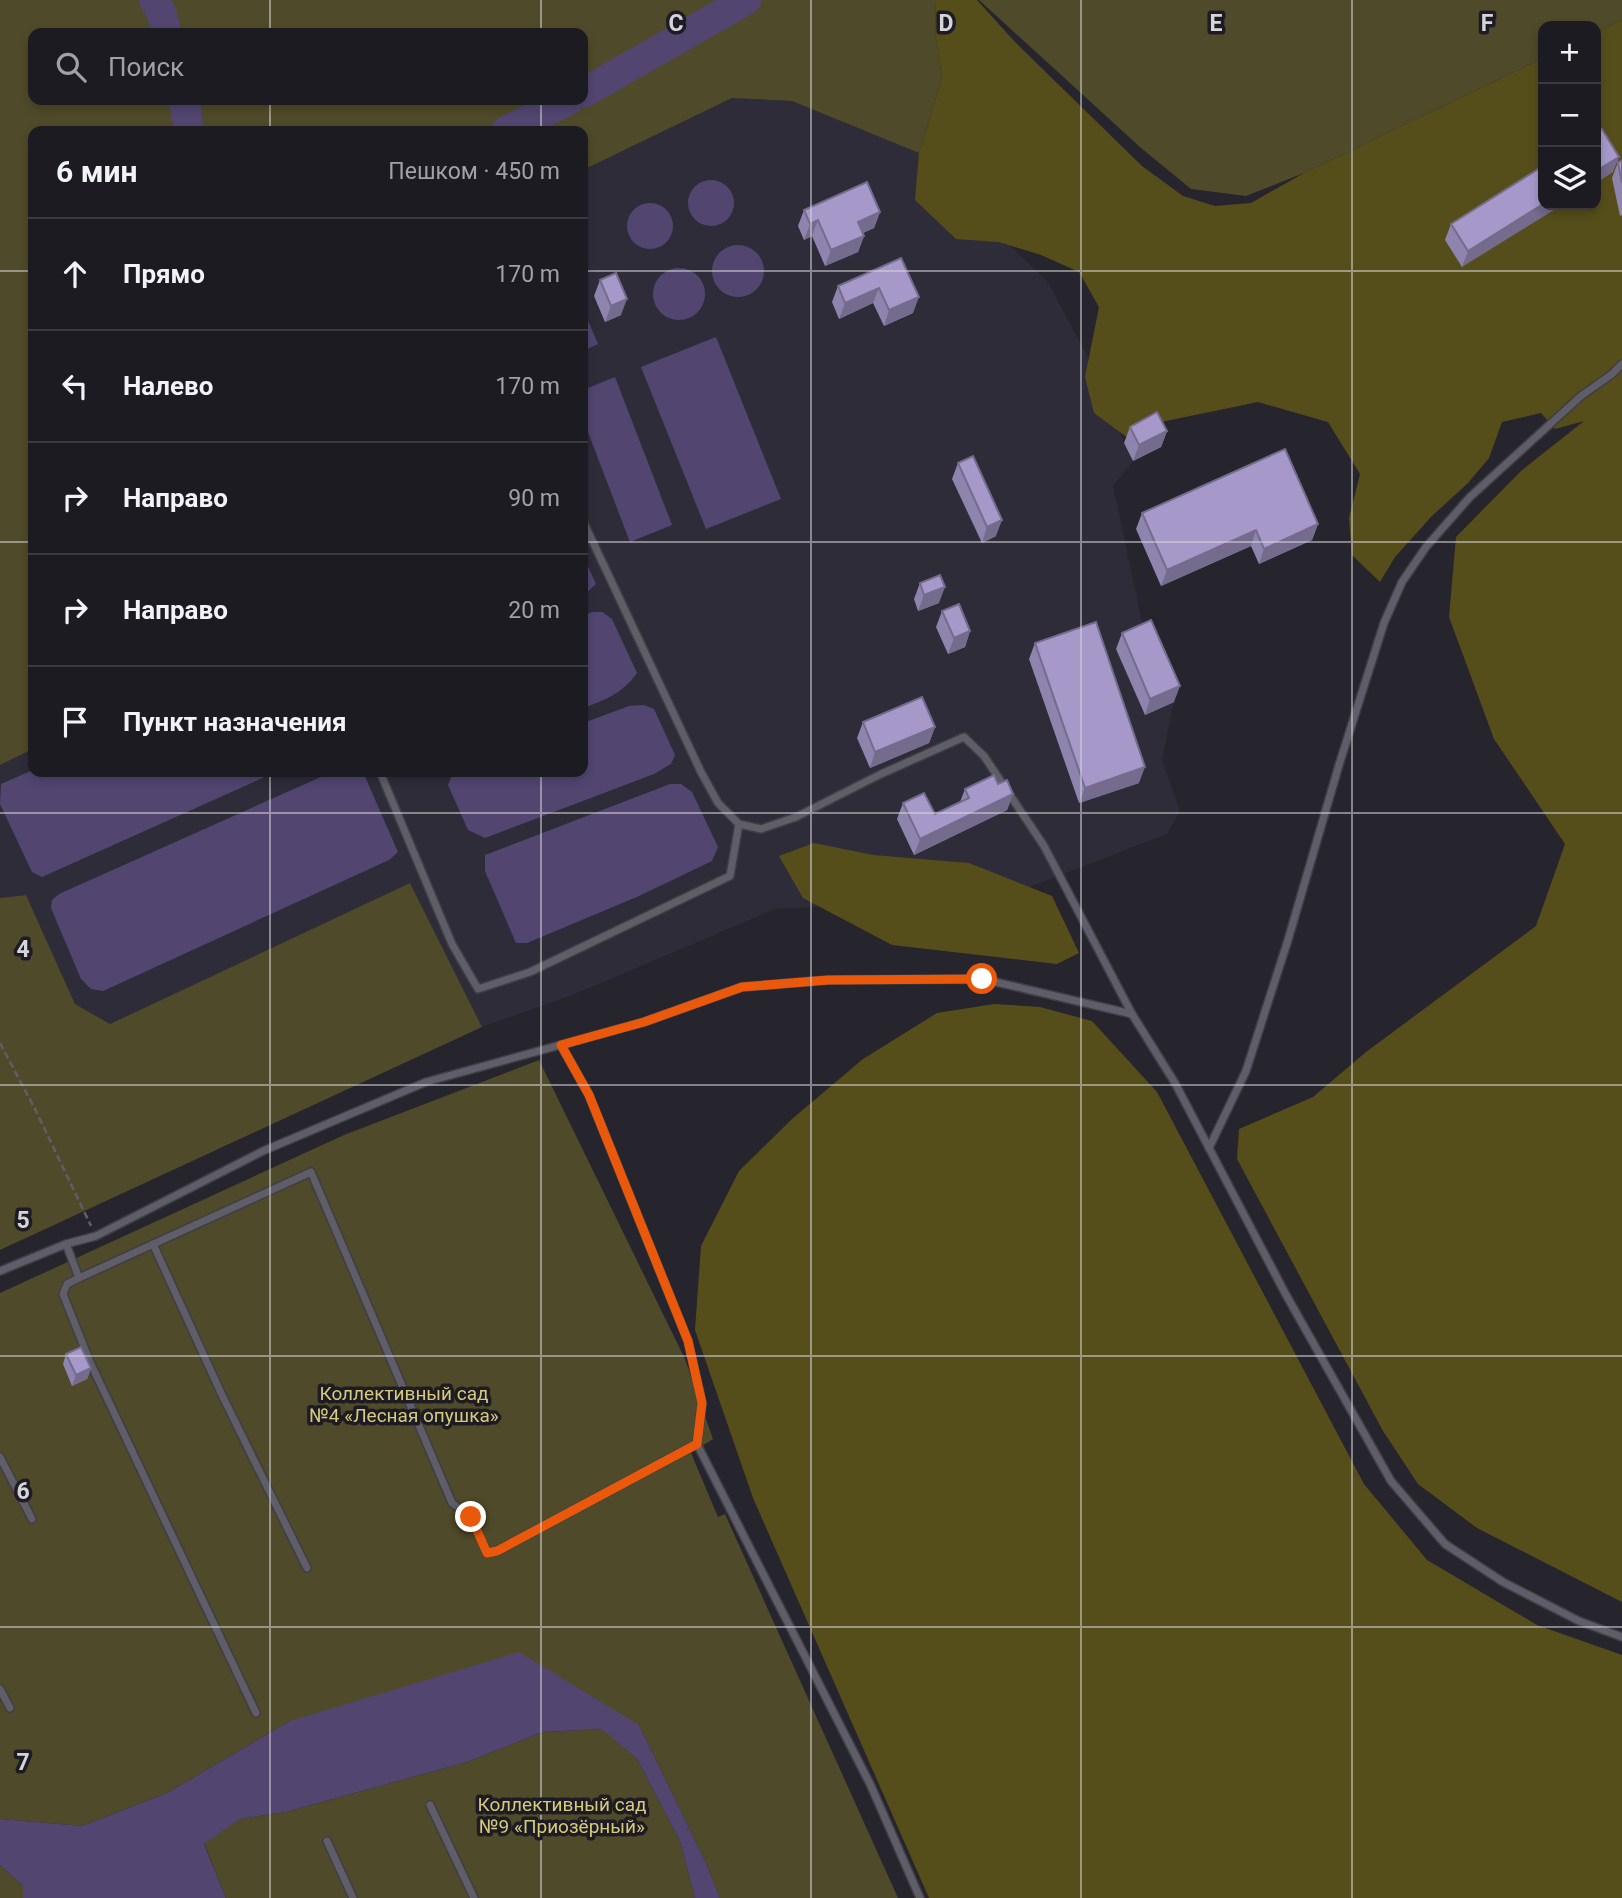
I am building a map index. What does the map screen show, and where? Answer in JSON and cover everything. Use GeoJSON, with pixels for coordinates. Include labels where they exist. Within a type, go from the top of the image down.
{"type":"FeatureCollection","features":[{"type":"Feature","properties":{"kind":"lane"},"geometry":{"type":"LineString","coordinates":[[1209,1148],[1246,1071],[1339,765],[1384,624],[1402,582],[1426,547],[1470,497],[1581,396],[1622,364]]}},
{"type":"Feature","properties":{"kind":"lane"},"geometry":{"type":"LineString","coordinates":[[588,532],[701,772],[718,803],[739,824],[761,829],[796,817],[881,774],[964,737],[984,756],[1044,846],[1132,1014],[1175,1083],[1285,1293],[1391,1481],[1445,1544],[1503,1582],[1580,1621],[1622,1637]]}},
{"type":"Feature","properties":{"kind":"lane"},"geometry":{"type":"LineString","coordinates":[[382,777],[452,944],[478,989],[530,972],[730,876],[739,824]]}},
{"type":"Feature","properties":{"kind":"lane"},"geometry":{"type":"LineString","coordinates":[[0,1272],[66,1244],[96,1236],[263,1151],[426,1082],[644,1022],[742,987],[828,980],[982,979],[1132,1014]]}},
{"type":"Feature","properties":{"kind":"lane"},"geometry":{"type":"LineString","coordinates":[[561,1045],[589,1095],[688,1341],[702,1403],[697,1444],[871,1786],[920,1898]]}},
{"type":"Feature","properties":{"kind":"lane"},"geometry":{"type":"LineString","coordinates":[[256,1713],[90,1362],[63,1294],[67,1284],[311,1172],[452,1503],[471,1517],[487,1553],[497,1551],[697,1444]]}},
{"type":"Feature","properties":{"kind":"lane"},"geometry":{"type":"LineString","coordinates":[[66,1244],[79,1278]]}},
{"type":"Feature","properties":{"kind":"lane"},"geometry":{"type":"LineString","coordinates":[[153,1244],[221,1393],[307,1568]]}},
{"type":"Feature","properties":{"kind":"lane"},"geometry":{"type":"LineString","coordinates":[[0,1457],[32,1519]]}},
{"type":"Feature","properties":{"kind":"lane"},"geometry":{"type":"LineString","coordinates":[[0,1689],[10,1708]]}},
{"type":"Feature","properties":{"kind":"lane"},"geometry":{"type":"LineString","coordinates":[[430,1805],[474,1898]]}},
{"type":"Feature","properties":{"kind":"lane"},"geometry":{"type":"LineString","coordinates":[[327,1841],[352,1898]]}},
{"type":"Feature","properties":{"kind":"path"},"geometry":{"type":"LineString","coordinates":[[0,1043],[96,1236]]}},
{"type":"Feature","properties":{"kind":"shaded area"},"geometry":{"type":"Polygon","coordinates":[[[935,0],[977,0],[1015,42],[1142,166],[1183,196],[1215,206],[1251,203],[1304,173],[1538,60],[1538,210],[1601,210],[1601,30],[1622,20],[1622,1602],[1477,1528],[1418,1484],[1383,1431],[1237,1159],[1239,1129],[1313,1097],[1366,1052],[1536,926],[1565,844],[1494,739],[1449,617],[1456,537],[1521,471],[1584,421],[1555,429],[1541,413],[1502,422],[1489,458],[1395,557],[1380,582],[1352,555],[1349,518],[1360,474],[1328,422],[1258,402],[1161,422],[1128,438],[1094,413],[1085,377],[1099,307],[1079,272],[1041,255],[999,242],[956,239],[915,200],[919,153],[942,78],[936,38],[935,0]]]}},
{"type":"Feature","properties":{"kind":"shaded area"},"geometry":{"type":"Polygon","coordinates":[[[732,98],[792,101],[919,153],[951,190],[1047,281],[1103,385],[1133,461],[1113,486],[1145,636],[1174,702],[1162,760],[1180,811],[1167,834],[1001,898],[775,909],[575,994],[482,1027],[410,883],[110,1024],[75,1004],[26,895],[0,898],[0,765],[28,751],[28,777],[588,777],[588,168],[732,98]]]}},
{"type":"Feature","properties":{"kind":"shaded area"},"geometry":{"type":"Polygon","coordinates":[[[711,180],[720,181],[727,187],[733,194],[733,212],[727,219],[720,225],[711,226],[702,225],[695,219],[689,212],[688,203],[689,194],[695,187],[702,181],[711,180]]]}},
{"type":"Feature","properties":{"kind":"shaded area"},"geometry":{"type":"Polygon","coordinates":[[[650,203],[659,204],[666,210],[672,217],[672,235],[666,242],[659,248],[650,249],[641,248],[634,242],[628,235],[627,226],[628,217],[634,210],[641,204],[650,203]]]}},
{"type":"Feature","properties":{"kind":"shaded area"},"geometry":{"type":"Polygon","coordinates":[[[738,245],[748,247],[756,253],[762,261],[762,281],[756,289],[748,295],[738,297],[728,295],[720,289],[714,281],[712,271],[714,261],[720,253],[728,247],[738,245]]]}},
{"type":"Feature","properties":{"kind":"shaded area"},"geometry":{"type":"Polygon","coordinates":[[[679,268],[689,270],[697,276],[703,284],[703,304],[697,312],[689,318],[679,320],[669,318],[661,312],[655,304],[653,294],[655,284],[661,276],[669,270],[679,268]]]}},
{"type":"Feature","properties":{"kind":"shaded area"},"geometry":{"type":"Polygon","coordinates":[[[588,320],[598,344],[588,349],[588,320]]]}},
{"type":"Feature","properties":{"kind":"shaded area"},"geometry":{"type":"Polygon","coordinates":[[[716,337],[781,499],[706,529],[641,367],[716,337]]]}},
{"type":"Feature","properties":{"kind":"shaded area"},"geometry":{"type":"Polygon","coordinates":[[[615,377],[672,525],[630,542],[588,432],[588,388],[615,377]]]}},
{"type":"Feature","properties":{"kind":"shaded area"},"geometry":{"type":"Polygon","coordinates":[[[588,567],[596,584],[588,591],[588,567]]]}},
{"type":"Feature","properties":{"kind":"shaded area"},"geometry":{"type":"Polygon","coordinates":[[[602,612],[612,619],[637,673],[620,691],[588,706],[588,614],[602,612]]]}},
{"type":"Feature","properties":{"kind":"shaded area"},"geometry":{"type":"Polygon","coordinates":[[[644,705],[654,709],[675,755],[671,764],[654,774],[485,838],[468,830],[448,785],[451,777],[588,777],[588,721],[629,706],[644,705]]]}},
{"type":"Feature","properties":{"kind":"shaded area"},"geometry":{"type":"Polygon","coordinates":[[[28,772],[28,777],[265,777],[42,877],[32,872],[0,804],[1,784],[28,772]]]}},
{"type":"Feature","properties":{"kind":"shaded area"},"geometry":{"type":"Polygon","coordinates":[[[321,777],[365,777],[398,852],[389,860],[103,991],[91,989],[81,979],[51,908],[52,900],[59,894],[321,777]]]}},
{"type":"Feature","properties":{"kind":"shaded area"},"geometry":{"type":"Polygon","coordinates":[[[670,784],[681,784],[692,792],[718,847],[712,861],[639,896],[527,943],[516,943],[485,871],[485,855],[670,784]]]}},
{"type":"Feature","properties":{"kind":"shaded area"},"geometry":{"type":"Polygon","coordinates":[[[814,843],[873,855],[969,863],[1052,896],[1079,953],[1057,964],[892,945],[803,898],[779,856],[814,843]]]}},
{"type":"Feature","properties":{"kind":"shaded area"},"geometry":{"type":"Polygon","coordinates":[[[994,1004],[1040,1007],[1092,1021],[1157,1092],[1364,1484],[1427,1560],[1537,1625],[1622,1655],[1622,1898],[929,1898],[753,1498],[695,1330],[701,1246],[739,1171],[792,1119],[863,1059],[937,1013],[994,1004]]]}},
{"type":"Feature","properties":{"kind":"shaded area"},"geometry":{"type":"Polygon","coordinates":[[[519,1652],[639,1725],[706,1863],[720,1898],[695,1898],[680,1841],[637,1759],[602,1729],[543,1732],[467,1762],[286,1812],[240,1819],[204,1844],[226,1898],[23,1898],[23,1886],[0,1865],[0,1819],[82,1826],[167,1793],[290,1721],[519,1652]]]}},
{"type":"Feature","properties":{"kind":"green space"},"geometry":{"type":"Polygon","coordinates":[[[0,0],[935,0],[936,38],[942,78],[919,153],[792,101],[732,98],[588,168],[588,126],[28,126],[28,751],[0,765],[0,0]]]}},
{"type":"Feature","properties":{"kind":"green space"},"geometry":{"type":"Polygon","coordinates":[[[979,0],[1622,0],[1622,20],[1601,30],[1601,21],[1538,21],[1538,60],[1304,173],[1246,196],[1191,189],[1141,148],[979,0]]]}},
{"type":"Feature","properties":{"kind":"green space"},"geometry":{"type":"Polygon","coordinates":[[[410,883],[482,1027],[0,1250],[0,898],[26,895],[75,1004],[110,1024],[410,883]]]}},
{"type":"Feature","properties":{"kind":"green space","name":"Коллективный сад №4 «Лесная опушка»"},"geometry":{"type":"Polygon","coordinates":[[[539,1060],[685,1359],[713,1439],[691,1453],[718,1517],[725,1514],[898,1898],[720,1898],[706,1863],[639,1725],[290,1721],[167,1793],[82,1826],[0,1819],[0,1293],[344,1135],[539,1060]]]}},
{"type":"Feature","properties":{"kind":"green space","name":"Коллективный сад №9 «Приозёрный»"},"geometry":{"type":"Polygon","coordinates":[[[603,1729],[637,1759],[680,1841],[695,1898],[226,1898],[204,1843],[240,1819],[286,1812],[467,1762],[543,1732],[603,1729]]]}},
{"type":"Feature","properties":{"kind":"green space"},"geometry":{"type":"Polygon","coordinates":[[[0,1865],[23,1886],[23,1898],[0,1898],[0,1865]]]}},
{"type":"Feature","properties":{"kind":"building"},"geometry":{"type":"Polygon","coordinates":[[[1601,130],[1619,157],[1601,168],[1601,147],[1601,130]]]}},
{"type":"Feature","properties":{"kind":"building"},"geometry":{"type":"Polygon","coordinates":[[[1622,161],[1622,183],[1618,162],[1622,161]]]}},
{"type":"Feature","properties":{"kind":"building"},"geometry":{"type":"Polygon","coordinates":[[[1538,169],[1538,207],[1468,251],[1451,224],[1538,169]]]}},
{"type":"Feature","properties":{"kind":"building"},"geometry":{"type":"Polygon","coordinates":[[[867,182],[880,212],[858,222],[864,236],[831,250],[818,220],[810,224],[804,210],[867,182]]]}},
{"type":"Feature","properties":{"kind":"building"},"geometry":{"type":"Polygon","coordinates":[[[901,258],[919,297],[889,310],[879,288],[845,303],[838,286],[901,258]]]}},
{"type":"Feature","properties":{"kind":"building"},"geometry":{"type":"Polygon","coordinates":[[[616,273],[627,299],[611,306],[600,280],[616,273]]]}},
{"type":"Feature","properties":{"kind":"building"},"geometry":{"type":"Polygon","coordinates":[[[1157,412],[1167,431],[1139,445],[1130,427],[1157,412]]]}},
{"type":"Feature","properties":{"kind":"building"},"geometry":{"type":"Polygon","coordinates":[[[1285,449],[1318,524],[1264,549],[1256,530],[1167,570],[1142,513],[1285,449]]]}},
{"type":"Feature","properties":{"kind":"building"},"geometry":{"type":"Polygon","coordinates":[[[973,456],[1002,520],[987,527],[958,463],[973,456]]]}},
{"type":"Feature","properties":{"kind":"building"},"geometry":{"type":"Polygon","coordinates":[[[940,575],[945,587],[924,595],[920,583],[940,575]]]}},
{"type":"Feature","properties":{"kind":"building"},"geometry":{"type":"Polygon","coordinates":[[[959,604],[970,631],[954,638],[942,611],[959,604]]]}},
{"type":"Feature","properties":{"kind":"building"},"geometry":{"type":"Polygon","coordinates":[[[1151,620],[1180,686],[1150,699],[1122,633],[1151,620]]]}},
{"type":"Feature","properties":{"kind":"building"},"geometry":{"type":"Polygon","coordinates":[[[1096,622],[1145,767],[1085,788],[1035,643],[1096,622]]]}},
{"type":"Feature","properties":{"kind":"building"},"geometry":{"type":"Polygon","coordinates":[[[922,697],[935,727],[875,752],[863,722],[922,697]]]}},
{"type":"Feature","properties":{"kind":"building"},"geometry":{"type":"Polygon","coordinates":[[[994,775],[998,784],[1007,780],[1013,794],[920,839],[903,803],[924,793],[935,814],[969,798],[965,789],[994,775]]]}},
{"type":"Feature","properties":{"kind":"building"},"geometry":{"type":"Polygon","coordinates":[[[81,1347],[91,1368],[76,1375],[66,1354],[81,1347]]]}},
{"type":"Feature","properties":{"kind":"waterway"},"geometry":{"type":"LineString","coordinates":[[154,0],[166,28]]}},
{"type":"Feature","properties":{"kind":"waterway"},"geometry":{"type":"LineString","coordinates":[[588,90],[746,0]]}},
{"type":"Feature","properties":{"kind":"waterway"},"geometry":{"type":"LineString","coordinates":[[185,105],[188,126]]}},
{"type":"Feature","properties":{"kind":"waterway"},"geometry":{"type":"LineString","coordinates":[[516,126],[559,105]]}},
{"type":"Feature","properties":{"kind":"route"},"geometry":{"type":"LineString","coordinates":[[471,1517],[487,1553],[497,1551],[697,1444],[702,1403],[688,1341],[589,1095],[561,1045],[644,1022],[742,987],[828,980],[982,979]]}}]}
